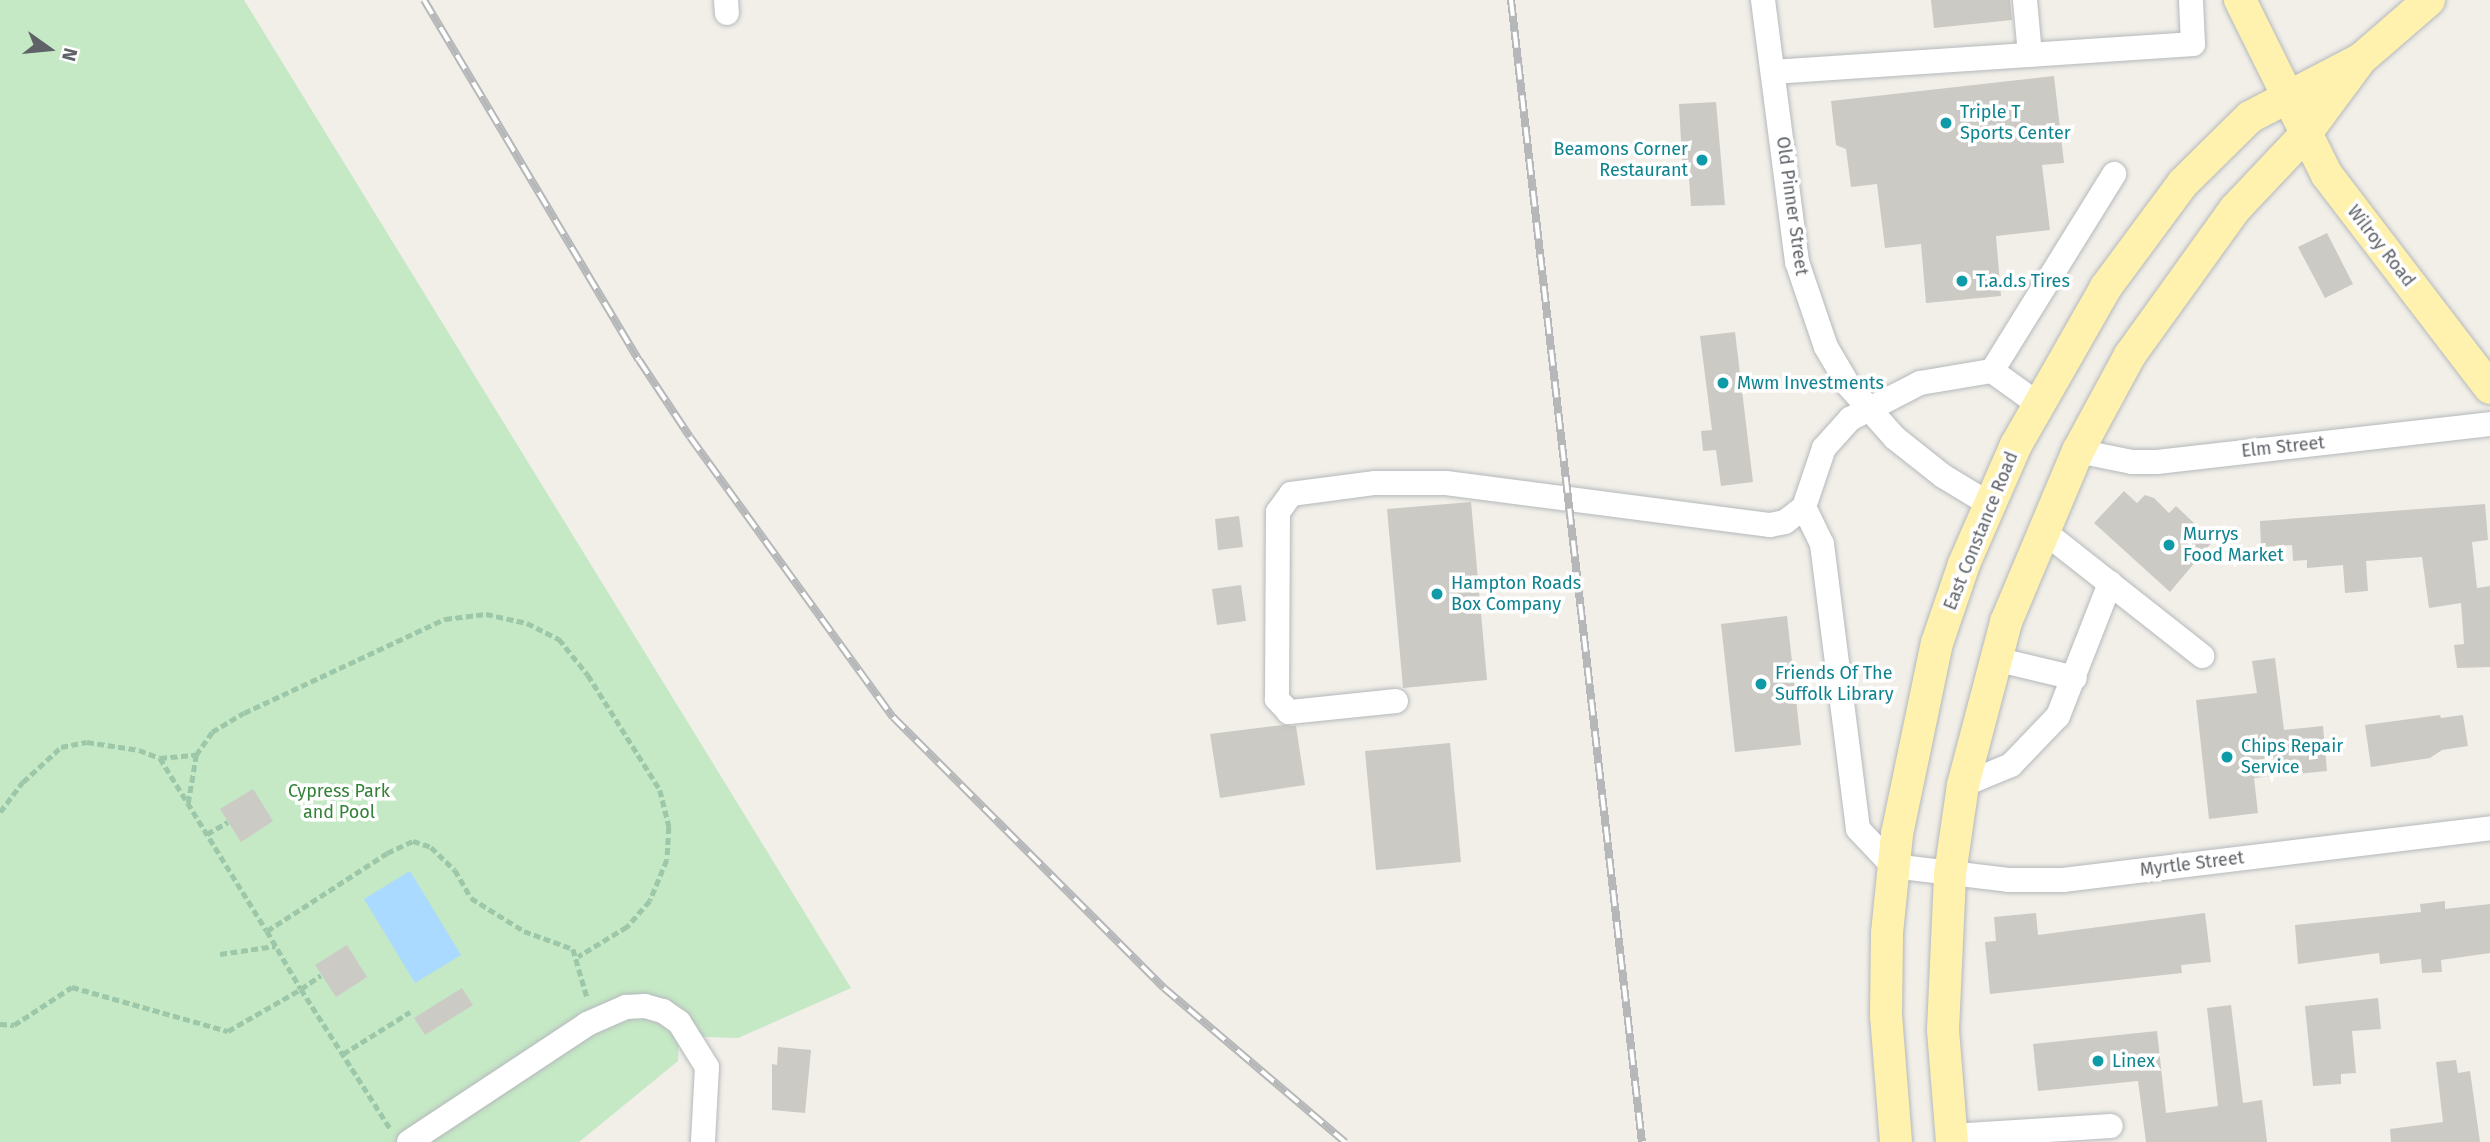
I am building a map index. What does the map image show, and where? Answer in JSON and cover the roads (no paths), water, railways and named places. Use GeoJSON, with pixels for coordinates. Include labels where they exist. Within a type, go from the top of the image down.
{"type":"FeatureCollection","features":[{"type":"Feature","properties":{"kind":"main road","name":"Wilroy Road"},"geometry":{"type":"LineString","coordinates":[[2240,0],[2284,97],[2327,175],[2490,388]]}},
{"type":"Feature","properties":{"kind":"main road","name":"East Constance Road"},"geometry":{"type":"LineString","coordinates":[[1952,1139],[1943,1030],[1950,874],[1963,785],[1995,659],[2042,530],[2078,451],[2130,355],[2178,284],[2235,209],[2304,136],[2361,59],[2429,0]]}},
{"type":"Feature","properties":{"kind":"main road","name":"East Constance Road"},"geometry":{"type":"LineString","coordinates":[[1896,1142],[1886,1016],[1893,866],[1917,722],[1937,643],[1989,504],[2038,404],[2106,287],[2183,183],[2228,135],[2284,97],[2361,59]]}},
{"type":"Feature","properties":{"kind":"street","name":"Old Pinner Street"},"geometry":{"type":"LineString","coordinates":[[1763,0],[1797,262],[1809,305],[1826,347],[1867,409],[1943,476],[1989,504]]}},
{"type":"Feature","properties":{"kind":"street"},"geometry":{"type":"LineString","coordinates":[[2025,0],[2030,55]]}},
{"type":"Feature","properties":{"kind":"street"},"geometry":{"type":"LineString","coordinates":[[1773,72],[2193,44],[2191,0]]}},
{"type":"Feature","properties":{"kind":"street"},"geometry":{"type":"LineString","coordinates":[[1992,371],[2114,174]]}},
{"type":"Feature","properties":{"kind":"street"},"geometry":{"type":"LineString","coordinates":[[1396,701],[1289,712],[1277,699],[1278,512],[1291,494],[1374,483],[1446,483],[1770,524],[1785,522],[1804,507],[1824,448],[1843,426],[1867,409],[1920,383],[1992,371],[2038,404]]}},
{"type":"Feature","properties":{"kind":"street","name":"Elm Street"},"geometry":{"type":"LineString","coordinates":[[2078,451],[2132,462],[2157,461],[2490,424]]}},
{"type":"Feature","properties":{"kind":"street"},"geometry":{"type":"LineString","coordinates":[[1804,507],[1822,544],[1858,829],[1893,866]]}},
{"type":"Feature","properties":{"kind":"street"},"geometry":{"type":"LineString","coordinates":[[2042,530],[2202,656]]}},
{"type":"Feature","properties":{"kind":"street"},"geometry":{"type":"LineString","coordinates":[[1963,785],[2011,765],[2038,742],[2058,716],[2110,583]]}},
{"type":"Feature","properties":{"kind":"street"},"geometry":{"type":"LineString","coordinates":[[1995,659],[2075,678]]}},
{"type":"Feature","properties":{"kind":"street","name":"Myrtle Street"},"geometry":{"type":"LineString","coordinates":[[1893,866],[1950,874],[2063,880],[2490,828]]}},
{"type":"Feature","properties":{"kind":"street"},"geometry":{"type":"LineString","coordinates":[[405,1139],[600,1018],[625,1007],[663,1011],[687,1032],[707,1067],[703,1142]]}},
{"type":"Feature","properties":{"kind":"street"},"geometry":{"type":"LineString","coordinates":[[1952,1139],[2111,1126]]}},
{"type":"Feature","properties":{"kind":"water"},"geometry":{"type":"Polygon","coordinates":[[[410,871],[461,955],[415,983],[364,899],[410,871]]]}},
{"type":"Feature","properties":{"kind":"railway"},"geometry":{"type":"LineString","coordinates":[[424,0],[639,360],[690,437],[893,717],[1164,988],[1345,1142]]}},
{"type":"Feature","properties":{"kind":"railway"},"geometry":{"type":"LineString","coordinates":[[1511,0],[1642,1142]]}},
{"type":"Feature","properties":{"kind":"place","name":"Triple T Sports Center"},"geometry":{"type":"Point","coordinates":[1946,123]}},
{"type":"Feature","properties":{"kind":"place","name":"Beamons Corner Restaurant"},"geometry":{"type":"Point","coordinates":[1702,160]}},
{"type":"Feature","properties":{"kind":"place","name":"T.a.d.s Tires"},"geometry":{"type":"Point","coordinates":[1962,281]}},
{"type":"Feature","properties":{"kind":"place","name":"Mwm Investments"},"geometry":{"type":"Point","coordinates":[1723,383]}},
{"type":"Feature","properties":{"kind":"place","name":"Murrys Food Market"},"geometry":{"type":"Point","coordinates":[2169,545]}},
{"type":"Feature","properties":{"kind":"place","name":"Hampton Roads Box Company"},"geometry":{"type":"Point","coordinates":[1437,594]}},
{"type":"Feature","properties":{"kind":"place","name":"Friends Of The Suffolk Library"},"geometry":{"type":"Point","coordinates":[1761,684]}},
{"type":"Feature","properties":{"kind":"place","name":"Chips Repair Service"},"geometry":{"type":"Point","coordinates":[2227,757]}},
{"type":"Feature","properties":{"kind":"place","name":"Linex"},"geometry":{"type":"Point","coordinates":[2098,1061]}},
{"type":"Feature","properties":{"kind":"park label","name":"Cypress Park and Pool"},"geometry":{"type":"Point","coordinates":[339,802]}}]}
